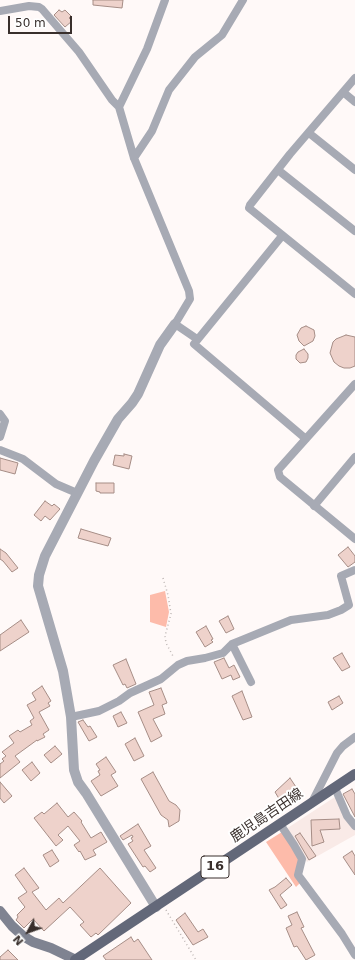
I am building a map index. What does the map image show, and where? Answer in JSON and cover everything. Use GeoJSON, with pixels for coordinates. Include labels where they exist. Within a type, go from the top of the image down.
{"type":"FeatureCollection","features":[{"type":"Feature","properties":{"kind":"main road","name":"鹿児島吉田線"},"geometry":{"type":"LineString","coordinates":[[75,960],[355,774]]}},
{"type":"Feature","properties":{"kind":"main road"},"geometry":{"type":"LineString","coordinates":[[0,910],[12,926],[23,936],[75,960]]}},
{"type":"Feature","properties":{"kind":"street"},"geometry":{"type":"LineString","coordinates":[[119,107],[147,49],[165,0]]}},
{"type":"Feature","properties":{"kind":"street"},"geometry":{"type":"LineString","coordinates":[[134,158],[152,131],[169,90],[194,57],[222,35],[243,0]]}},
{"type":"Feature","properties":{"kind":"street"},"geometry":{"type":"LineString","coordinates":[[0,11],[29,6],[39,7],[79,52],[112,100],[119,107],[134,158],[189,291],[190,299],[160,345],[138,394],[118,419],[77,493],[45,556],[39,575],[38,586],[63,671],[71,717],[73,763],[78,782],[159,905]]}},
{"type":"Feature","properties":{"kind":"street"},"geometry":{"type":"LineString","coordinates":[[355,78],[278,170],[249,208],[355,294]]}},
{"type":"Feature","properties":{"kind":"street"},"geometry":{"type":"LineString","coordinates":[[343,92],[355,102]]}},
{"type":"Feature","properties":{"kind":"street"},"geometry":{"type":"LineString","coordinates":[[309,133],[355,170]]}},
{"type":"Feature","properties":{"kind":"street"},"geometry":{"type":"LineString","coordinates":[[278,170],[355,231]]}},
{"type":"Feature","properties":{"kind":"street"},"geometry":{"type":"LineString","coordinates":[[282,236],[194,344],[306,439]]}},
{"type":"Feature","properties":{"kind":"street"},"geometry":{"type":"LineString","coordinates":[[175,324],[197,339]]}},
{"type":"Feature","properties":{"kind":"street"},"geometry":{"type":"LineString","coordinates":[[355,384],[278,470],[280,477],[355,538]]}},
{"type":"Feature","properties":{"kind":"street"},"geometry":{"type":"LineString","coordinates":[[0,414],[5,421],[0,437]]}},
{"type":"Feature","properties":{"kind":"street"},"geometry":{"type":"LineString","coordinates":[[0,450],[23,459],[56,484],[77,493]]}},
{"type":"Feature","properties":{"kind":"street"},"geometry":{"type":"LineString","coordinates":[[314,506],[355,457]]}},
{"type":"Feature","properties":{"kind":"street"},"geometry":{"type":"LineString","coordinates":[[71,717],[99,711],[110,706],[130,693],[161,679],[178,665],[187,661],[223,653],[232,644],[291,620],[328,615],[345,608],[349,605],[341,576],[355,570]]}},
{"type":"Feature","properties":{"kind":"street"},"geometry":{"type":"LineString","coordinates":[[232,644],[251,682]]}},
{"type":"Feature","properties":{"kind":"street"},"geometry":{"type":"LineString","coordinates":[[310,804],[337,753],[343,746],[355,737]]}},
{"type":"Feature","properties":{"kind":"street"},"geometry":{"type":"LineString","coordinates":[[335,788],[347,816],[355,826]]}},
{"type":"Feature","properties":{"kind":"street"},"geometry":{"type":"LineString","coordinates":[[280,824],[302,859],[298,875],[342,934],[355,955]]}},
{"type":"Feature","properties":{"kind":"path"},"geometry":{"type":"LineString","coordinates":[[163,578],[171,614],[165,636],[166,643],[178,665]]}},
{"type":"Feature","properties":{"kind":"path"},"geometry":{"type":"LineString","coordinates":[[159,905],[196,960]]}},
{"type":"Feature","properties":{"kind":"shaded area"},"geometry":{"type":"Polygon","coordinates":[[[165,591],[169,612],[166,627],[150,622],[150,595],[165,591]]]}},
{"type":"Feature","properties":{"kind":"shaded area"},"geometry":{"type":"Polygon","coordinates":[[[338,795],[355,827],[355,835],[307,862],[286,829],[338,795]]]}},
{"type":"Feature","properties":{"kind":"shaded area"},"geometry":{"type":"Polygon","coordinates":[[[282,832],[301,859],[300,883],[296,887],[266,842],[282,832]]]}},
{"type":"Feature","properties":{"kind":"building"},"geometry":{"type":"Polygon","coordinates":[[[93,0],[123,0],[122,8],[93,5],[93,0]]]}},
{"type":"Feature","properties":{"kind":"building"},"geometry":{"type":"Polygon","coordinates":[[[59,10],[62,12],[65,10],[71,16],[69,18],[72,21],[65,27],[54,15],[59,10]]]}},
{"type":"Feature","properties":{"kind":"building"},"geometry":{"type":"Polygon","coordinates":[[[306,326],[314,330],[315,336],[313,341],[304,346],[299,341],[297,335],[301,328],[306,326]]]}},
{"type":"Feature","properties":{"kind":"building"},"geometry":{"type":"Polygon","coordinates":[[[346,335],[355,337],[355,366],[350,368],[339,366],[334,362],[330,353],[333,342],[336,339],[346,335]]]}},
{"type":"Feature","properties":{"kind":"building"},"geometry":{"type":"Polygon","coordinates":[[[304,349],[308,354],[308,358],[306,362],[300,363],[296,359],[296,355],[304,349]]]}},
{"type":"Feature","properties":{"kind":"building"},"geometry":{"type":"Polygon","coordinates":[[[124,454],[132,456],[129,469],[113,465],[115,455],[124,456],[124,454]]]}},
{"type":"Feature","properties":{"kind":"building"},"geometry":{"type":"Polygon","coordinates":[[[0,458],[18,463],[15,474],[0,470],[0,458]]]}},
{"type":"Feature","properties":{"kind":"building"},"geometry":{"type":"Polygon","coordinates":[[[96,483],[114,483],[114,493],[100,493],[96,491],[96,483]]]}},
{"type":"Feature","properties":{"kind":"building"},"geometry":{"type":"Polygon","coordinates":[[[45,501],[52,506],[54,504],[60,509],[50,520],[45,516],[41,521],[34,515],[45,501]]]}},
{"type":"Feature","properties":{"kind":"building"},"geometry":{"type":"Polygon","coordinates":[[[81,529],[111,538],[108,546],[78,538],[81,529]]]}},
{"type":"Feature","properties":{"kind":"building"},"geometry":{"type":"Polygon","coordinates":[[[348,547],[355,556],[355,562],[348,567],[338,555],[348,547]]]}},
{"type":"Feature","properties":{"kind":"building"},"geometry":{"type":"Polygon","coordinates":[[[0,549],[6,553],[18,568],[12,572],[0,559],[0,549]]]}},
{"type":"Feature","properties":{"kind":"building"},"geometry":{"type":"Polygon","coordinates":[[[228,616],[234,629],[226,633],[219,621],[228,616]]]}},
{"type":"Feature","properties":{"kind":"building"},"geometry":{"type":"Polygon","coordinates":[[[21,620],[29,632],[0,651],[0,635],[21,620]]]}},
{"type":"Feature","properties":{"kind":"building"},"geometry":{"type":"Polygon","coordinates":[[[206,626],[213,639],[211,640],[213,642],[205,647],[196,632],[206,626]]]}},
{"type":"Feature","properties":{"kind":"building"},"geometry":{"type":"Polygon","coordinates":[[[342,653],[350,667],[342,671],[333,658],[342,653]]]}},
{"type":"Feature","properties":{"kind":"building"},"geometry":{"type":"Polygon","coordinates":[[[224,658],[229,668],[234,665],[240,677],[233,680],[231,675],[222,679],[214,662],[224,658]]]}},
{"type":"Feature","properties":{"kind":"building"},"geometry":{"type":"Polygon","coordinates":[[[126,659],[136,684],[127,688],[125,684],[123,685],[113,665],[126,659]]]}},
{"type":"Feature","properties":{"kind":"building"},"geometry":{"type":"Polygon","coordinates":[[[42,686],[51,701],[48,703],[50,706],[39,712],[49,730],[43,734],[45,737],[37,740],[15,756],[20,762],[0,778],[0,764],[4,761],[2,759],[6,756],[2,752],[14,743],[9,736],[18,730],[20,732],[32,725],[30,721],[34,718],[27,705],[36,700],[32,693],[42,686]]]}},
{"type":"Feature","properties":{"kind":"building"},"geometry":{"type":"Polygon","coordinates":[[[161,688],[167,703],[162,705],[165,714],[153,719],[162,736],[151,742],[138,712],[154,705],[149,692],[161,688]]]}},
{"type":"Feature","properties":{"kind":"building"},"geometry":{"type":"Polygon","coordinates":[[[242,691],[252,717],[243,720],[232,696],[242,691]]]}},
{"type":"Feature","properties":{"kind":"building"},"geometry":{"type":"Polygon","coordinates":[[[339,696],[343,703],[332,710],[328,702],[339,696]]]}},
{"type":"Feature","properties":{"kind":"building"},"geometry":{"type":"Polygon","coordinates":[[[121,712],[127,723],[118,727],[113,716],[121,712]]]}},
{"type":"Feature","properties":{"kind":"building"},"geometry":{"type":"Polygon","coordinates":[[[83,720],[88,727],[90,726],[97,737],[89,741],[78,722],[83,720]]]}},
{"type":"Feature","properties":{"kind":"building"},"geometry":{"type":"Polygon","coordinates":[[[135,738],[144,756],[134,761],[125,744],[135,738]]]}},
{"type":"Feature","properties":{"kind":"building"},"geometry":{"type":"Polygon","coordinates":[[[55,746],[62,754],[51,763],[44,755],[55,746]]]}},
{"type":"Feature","properties":{"kind":"building"},"geometry":{"type":"Polygon","coordinates":[[[106,757],[116,772],[111,775],[118,786],[101,796],[91,781],[100,775],[98,771],[100,770],[96,764],[106,757]]]}},
{"type":"Feature","properties":{"kind":"building"},"geometry":{"type":"Polygon","coordinates":[[[32,762],[40,773],[31,781],[22,770],[32,762]]]}},
{"type":"Feature","properties":{"kind":"building"},"geometry":{"type":"Polygon","coordinates":[[[153,772],[169,801],[176,805],[180,810],[179,821],[169,827],[168,820],[161,815],[141,779],[153,772]]]}},
{"type":"Feature","properties":{"kind":"building"},"geometry":{"type":"Polygon","coordinates":[[[290,778],[298,790],[281,802],[275,792],[290,778]]]}},
{"type":"Feature","properties":{"kind":"building"},"geometry":{"type":"Polygon","coordinates":[[[0,782],[12,796],[4,803],[0,798],[0,782]]]}},
{"type":"Feature","properties":{"kind":"building"},"geometry":{"type":"Polygon","coordinates":[[[352,789],[355,794],[355,817],[343,794],[352,789]]]}},
{"type":"Feature","properties":{"kind":"building"},"geometry":{"type":"Polygon","coordinates":[[[57,803],[68,817],[74,812],[82,821],[81,822],[91,838],[101,832],[107,842],[93,850],[96,855],[85,860],[80,851],[79,852],[74,845],[80,841],[68,826],[58,835],[63,840],[56,846],[34,818],[42,812],[44,814],[57,803]]]}},
{"type":"Feature","properties":{"kind":"building"},"geometry":{"type":"Polygon","coordinates":[[[339,819],[340,829],[320,830],[324,842],[312,846],[311,820],[339,819]]]}},
{"type":"Feature","properties":{"kind":"building"},"geometry":{"type":"Polygon","coordinates":[[[138,824],[151,846],[144,850],[156,868],[150,872],[145,866],[143,867],[128,844],[133,841],[131,838],[133,837],[132,835],[123,840],[120,836],[138,824]]]}},
{"type":"Feature","properties":{"kind":"building"},"geometry":{"type":"Polygon","coordinates":[[[300,833],[316,856],[309,860],[295,836],[300,833]]]}},
{"type":"Feature","properties":{"kind":"building"},"geometry":{"type":"Polygon","coordinates":[[[52,850],[59,861],[50,867],[43,855],[52,850]]]}},
{"type":"Feature","properties":{"kind":"building"},"geometry":{"type":"Polygon","coordinates":[[[352,851],[355,856],[355,875],[343,857],[352,851]]]}},
{"type":"Feature","properties":{"kind":"building"},"geometry":{"type":"Polygon","coordinates":[[[24,868],[39,888],[32,892],[46,910],[59,898],[63,903],[100,868],[131,903],[98,935],[96,933],[91,937],[80,925],[84,922],[70,907],[44,931],[33,919],[24,928],[16,920],[18,917],[17,915],[25,907],[18,898],[27,892],[15,875],[24,868]]]}},
{"type":"Feature","properties":{"kind":"building"},"geometry":{"type":"Polygon","coordinates":[[[286,878],[292,885],[280,895],[287,905],[281,909],[269,890],[286,878]]]}},
{"type":"Feature","properties":{"kind":"building"},"geometry":{"type":"Polygon","coordinates":[[[297,912],[304,927],[301,928],[315,955],[306,960],[297,946],[294,947],[286,928],[292,925],[288,916],[297,912]]]}},
{"type":"Feature","properties":{"kind":"building"},"geometry":{"type":"Polygon","coordinates":[[[185,913],[198,932],[203,929],[208,937],[193,945],[176,920],[185,913]]]}},
{"type":"Feature","properties":{"kind":"building"},"geometry":{"type":"Polygon","coordinates":[[[131,937],[134,942],[138,939],[152,960],[106,960],[103,956],[131,937]]]}},
{"type":"Feature","properties":{"kind":"building"},"geometry":{"type":"Polygon","coordinates":[[[8,950],[18,960],[0,960],[0,957],[8,950]]]}}]}
